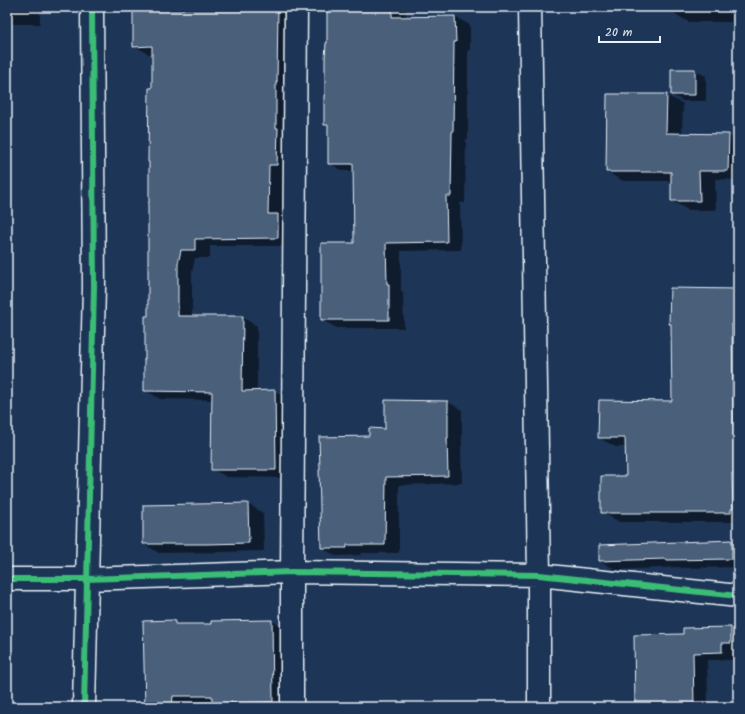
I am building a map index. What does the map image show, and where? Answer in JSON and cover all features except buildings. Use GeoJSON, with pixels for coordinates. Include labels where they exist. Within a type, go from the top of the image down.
{"type":"FeatureCollection","features":[{"type":"Feature","properties":{"kind":"street"},"geometry":{"type":"LineString","coordinates":[[84,707],[94,272],[92,7]]}},
{"type":"Feature","properties":{"kind":"street"},"geometry":{"type":"LineString","coordinates":[[292,707],[296,7]]}},
{"type":"Feature","properties":{"kind":"street"},"geometry":{"type":"LineString","coordinates":[[530,7],[540,707]]}},
{"type":"Feature","properties":{"kind":"street"},"geometry":{"type":"LineString","coordinates":[[7,579],[87,579],[292,572],[539,575],[738,596]]}},
{"type":"Feature","properties":{"kind":"cycle path"},"geometry":{"type":"LineString","coordinates":[[84,707],[94,287],[92,7]]}},
{"type":"Feature","properties":{"kind":"cycle path"},"geometry":{"type":"LineString","coordinates":[[7,579],[87,579],[292,572],[539,575],[738,596]]}}]}
